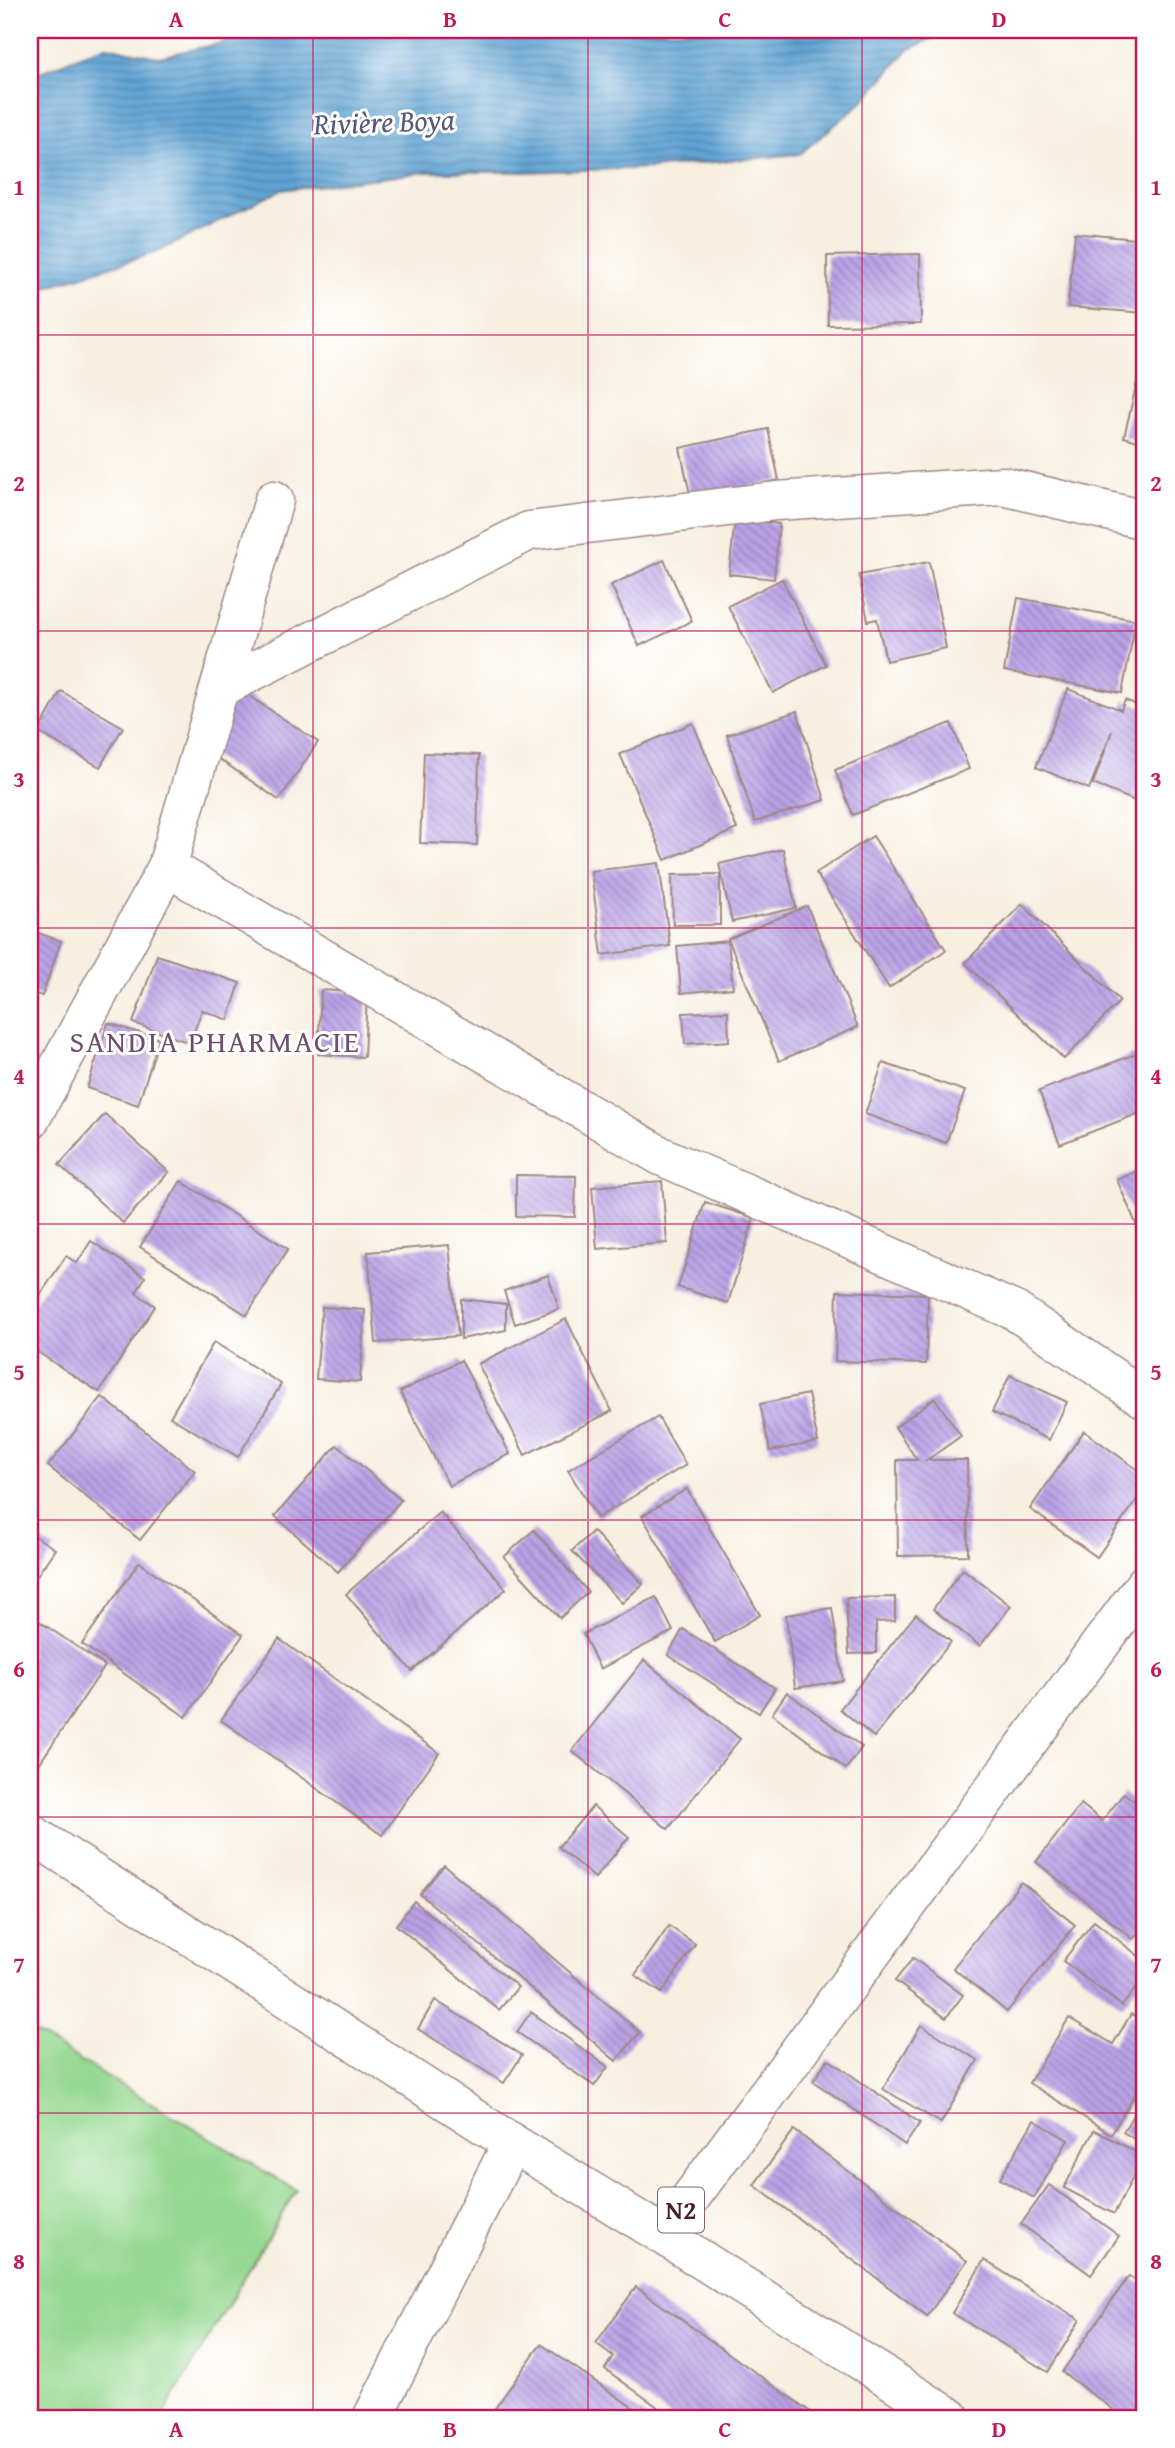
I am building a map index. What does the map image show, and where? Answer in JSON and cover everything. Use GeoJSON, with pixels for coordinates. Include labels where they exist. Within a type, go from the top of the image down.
{"type":"FeatureCollection","features":[{"type":"Feature","properties":{"kind":"main road"},"geometry":{"type":"LineString","coordinates":[[220,688],[530,531],[776,501],[1003,486],[1145,520]]}},
{"type":"Feature","properties":{"kind":"main road"},"geometry":{"type":"LineString","coordinates":[[30,1120],[167,867],[274,500]]}},
{"type":"Feature","properties":{"kind":"main road"},"geometry":{"type":"LineString","coordinates":[[167,867],[661,1156],[1015,1311],[1145,1399]]}},
{"type":"Feature","properties":{"kind":"main road","name":"N2"},"geometry":{"type":"LineString","coordinates":[[30,1833],[512,2143],[663,2235],[1145,1584]]}},
{"type":"Feature","properties":{"kind":"main road"},"geometry":{"type":"LineString","coordinates":[[372,2418],[512,2143]]}},
{"type":"Feature","properties":{"kind":"main road"},"geometry":{"type":"LineString","coordinates":[[663,2235],[951,2418]]}},
{"type":"Feature","properties":{"kind":"green space"},"geometry":{"type":"Polygon","coordinates":[[[30,2030],[296,2190],[161,2418],[30,2418],[30,2030]]]}},
{"type":"Feature","properties":{"kind":"water","name":"Rivière Boya"},"geometry":{"type":"Polygon","coordinates":[[[431,30],[951,30],[908,50],[862,102],[800,154],[651,168],[427,172],[281,190],[157,252],[30,292],[30,76],[106,46],[158,57],[258,35],[431,30]]]}},
{"type":"Feature","properties":{"kind":"building"},"geometry":{"type":"Polygon","coordinates":[[[1075,233],[1145,240],[1145,313],[1068,307],[1075,233]]]}},
{"type":"Feature","properties":{"kind":"building"},"geometry":{"type":"Polygon","coordinates":[[[920,254],[921,324],[828,325],[827,256],[920,254]]]}},
{"type":"Feature","properties":{"kind":"building"},"geometry":{"type":"Polygon","coordinates":[[[1141,365],[1145,366],[1145,443],[1124,437],[1141,365]]]}},
{"type":"Feature","properties":{"kind":"building"},"geometry":{"type":"Polygon","coordinates":[[[768,429],[779,480],[691,499],[680,448],[768,429]]]}},
{"type":"Feature","properties":{"kind":"building"},"geometry":{"type":"Polygon","coordinates":[[[735,519],[779,524],[774,579],[729,574],[735,519]]]}},
{"type":"Feature","properties":{"kind":"building"},"geometry":{"type":"Polygon","coordinates":[[[664,560],[692,621],[639,646],[611,585],[664,560]]]}},
{"type":"Feature","properties":{"kind":"building"},"geometry":{"type":"Polygon","coordinates":[[[929,562],[946,648],[886,661],[877,619],[868,621],[859,575],[929,562]]]}},
{"type":"Feature","properties":{"kind":"building"},"geometry":{"type":"Polygon","coordinates":[[[782,579],[826,665],[773,693],[728,606],[782,579]]]}},
{"type":"Feature","properties":{"kind":"building"},"geometry":{"type":"Polygon","coordinates":[[[1018,598],[1136,620],[1122,693],[1004,671],[1018,598]]]}},
{"type":"Feature","properties":{"kind":"building"},"geometry":{"type":"Polygon","coordinates":[[[1068,689],[1121,710],[1125,700],[1145,708],[1145,805],[1093,784],[1112,731],[1089,789],[1036,767],[1068,689]]]}},
{"type":"Feature","properties":{"kind":"building"},"geometry":{"type":"Polygon","coordinates":[[[61,691],[123,727],[100,767],[38,732],[61,691]]]}},
{"type":"Feature","properties":{"kind":"building"},"geometry":{"type":"Polygon","coordinates":[[[242,691],[318,742],[279,800],[203,748],[242,691]]]}},
{"type":"Feature","properties":{"kind":"building"},"geometry":{"type":"Polygon","coordinates":[[[797,711],[825,800],[755,822],[727,735],[797,711]]]}},
{"type":"Feature","properties":{"kind":"building"},"geometry":{"type":"Polygon","coordinates":[[[693,723],[737,829],[665,860],[620,754],[693,723]]]}},
{"type":"Feature","properties":{"kind":"building"},"geometry":{"type":"Polygon","coordinates":[[[951,723],[969,769],[853,815],[835,770],[951,723]]]}},
{"type":"Feature","properties":{"kind":"building"},"geometry":{"type":"Polygon","coordinates":[[[424,753],[479,755],[477,845],[420,843],[424,753]]]}},
{"type":"Feature","properties":{"kind":"building"},"geometry":{"type":"Polygon","coordinates":[[[873,836],[946,950],[889,988],[816,873],[873,836]]]}},
{"type":"Feature","properties":{"kind":"building"},"geometry":{"type":"Polygon","coordinates":[[[783,849],[796,908],[732,922],[719,864],[783,849]]]}},
{"type":"Feature","properties":{"kind":"building"},"geometry":{"type":"Polygon","coordinates":[[[659,863],[670,946],[602,955],[591,871],[659,863]]]}},
{"type":"Feature","properties":{"kind":"building"},"geometry":{"type":"Polygon","coordinates":[[[720,874],[720,925],[673,925],[672,875],[720,874]]]}},
{"type":"Feature","properties":{"kind":"building"},"geometry":{"type":"Polygon","coordinates":[[[1022,904],[1120,1001],[1064,1059],[965,963],[1022,904]]]}},
{"type":"Feature","properties":{"kind":"building"},"geometry":{"type":"Polygon","coordinates":[[[807,906],[858,1027],[779,1061],[728,939],[807,906]]]}},
{"type":"Feature","properties":{"kind":"building"},"geometry":{"type":"Polygon","coordinates":[[[30,930],[61,941],[42,996],[30,992],[30,930]]]}},
{"type":"Feature","properties":{"kind":"building"},"geometry":{"type":"Polygon","coordinates":[[[728,941],[733,988],[681,993],[677,946],[728,941]]]}},
{"type":"Feature","properties":{"kind":"building"},"geometry":{"type":"Polygon","coordinates":[[[157,955],[240,983],[228,1020],[202,1010],[190,1043],[133,1023],[157,955]]]}},
{"type":"Feature","properties":{"kind":"building"},"geometry":{"type":"Polygon","coordinates":[[[321,990],[367,993],[364,1057],[318,1054],[321,990]]]}},
{"type":"Feature","properties":{"kind":"building"},"geometry":{"type":"Polygon","coordinates":[[[728,1011],[729,1041],[685,1044],[683,1013],[728,1011]]]}},
{"type":"Feature","properties":{"kind":"building"},"geometry":{"type":"Polygon","coordinates":[[[108,1023],[159,1039],[138,1105],[87,1088],[108,1023]]]}},
{"type":"Feature","properties":{"kind":"building"},"geometry":{"type":"Polygon","coordinates":[[[1143,1051],[1145,1111],[1060,1144],[1039,1091],[1143,1051]]]}},
{"type":"Feature","properties":{"kind":"building"},"geometry":{"type":"Polygon","coordinates":[[[883,1063],[965,1091],[946,1143],[865,1114],[883,1063]]]}},
{"type":"Feature","properties":{"kind":"building"},"geometry":{"type":"Polygon","coordinates":[[[105,1114],[169,1172],[123,1223],[59,1165],[105,1114]]]}},
{"type":"Feature","properties":{"kind":"building"},"geometry":{"type":"Polygon","coordinates":[[[1145,1167],[1145,1244],[1117,1180],[1145,1167]]]}},
{"type":"Feature","properties":{"kind":"building"},"geometry":{"type":"Polygon","coordinates":[[[516,1175],[576,1176],[575,1217],[516,1216],[516,1175]]]}},
{"type":"Feature","properties":{"kind":"building"},"geometry":{"type":"Polygon","coordinates":[[[181,1181],[288,1249],[247,1315],[140,1247],[181,1181]]]}},
{"type":"Feature","properties":{"kind":"building"},"geometry":{"type":"Polygon","coordinates":[[[662,1181],[667,1243],[597,1249],[592,1187],[662,1181]]]}},
{"type":"Feature","properties":{"kind":"building"},"geometry":{"type":"Polygon","coordinates":[[[705,1202],[754,1218],[728,1303],[678,1287],[705,1202]]]}},
{"type":"Feature","properties":{"kind":"building"},"geometry":{"type":"Polygon","coordinates":[[[91,1241],[145,1277],[136,1293],[155,1306],[99,1392],[30,1347],[30,1310],[66,1256],[77,1263],[91,1241]]]}},
{"type":"Feature","properties":{"kind":"building"},"geometry":{"type":"Polygon","coordinates":[[[449,1245],[458,1336],[376,1343],[368,1252],[449,1245]]]}},
{"type":"Feature","properties":{"kind":"building"},"geometry":{"type":"Polygon","coordinates":[[[548,1275],[559,1309],[515,1324],[504,1291],[548,1275]]]}},
{"type":"Feature","properties":{"kind":"building"},"geometry":{"type":"Polygon","coordinates":[[[837,1291],[928,1294],[926,1364],[835,1361],[837,1291]]]}},
{"type":"Feature","properties":{"kind":"building"},"geometry":{"type":"Polygon","coordinates":[[[461,1299],[506,1304],[506,1330],[461,1339],[461,1299]]]}},
{"type":"Feature","properties":{"kind":"building"},"geometry":{"type":"Polygon","coordinates":[[[322,1307],[365,1310],[360,1382],[316,1379],[322,1307]]]}},
{"type":"Feature","properties":{"kind":"building"},"geometry":{"type":"Polygon","coordinates":[[[566,1319],[612,1411],[525,1455],[478,1364],[566,1319]]]}},
{"type":"Feature","properties":{"kind":"building"},"geometry":{"type":"Polygon","coordinates":[[[214,1342],[281,1384],[238,1457],[170,1417],[214,1342]]]}},
{"type":"Feature","properties":{"kind":"building"},"geometry":{"type":"Polygon","coordinates":[[[461,1360],[510,1454],[449,1486],[400,1392],[461,1360]]]}},
{"type":"Feature","properties":{"kind":"building"},"geometry":{"type":"Polygon","coordinates":[[[1010,1375],[1067,1402],[1049,1440],[992,1412],[1010,1375]]]}},
{"type":"Feature","properties":{"kind":"building"},"geometry":{"type":"Polygon","coordinates":[[[808,1394],[818,1442],[770,1451],[760,1404],[808,1394]]]}},
{"type":"Feature","properties":{"kind":"building"},"geometry":{"type":"Polygon","coordinates":[[[102,1397],[195,1471],[140,1540],[48,1466],[102,1397]]]}},
{"type":"Feature","properties":{"kind":"building"},"geometry":{"type":"Polygon","coordinates":[[[935,1398],[961,1436],[927,1460],[967,1460],[968,1555],[898,1556],[897,1460],[917,1460],[895,1427],[935,1398]]]}},
{"type":"Feature","properties":{"kind":"building"},"geometry":{"type":"Polygon","coordinates":[[[658,1417],[686,1465],[597,1518],[568,1470],[658,1417]]]}},
{"type":"Feature","properties":{"kind":"building"},"geometry":{"type":"Polygon","coordinates":[[[1084,1431],[1145,1475],[1145,1488],[1097,1557],[1030,1509],[1084,1431]]]}},
{"type":"Feature","properties":{"kind":"building"},"geometry":{"type":"Polygon","coordinates":[[[337,1445],[401,1500],[338,1572],[275,1516],[337,1445]]]}},
{"type":"Feature","properties":{"kind":"building"},"geometry":{"type":"Polygon","coordinates":[[[687,1489],[760,1615],[715,1642],[642,1516],[687,1489]]]}},
{"type":"Feature","properties":{"kind":"building"},"geometry":{"type":"Polygon","coordinates":[[[440,1512],[506,1589],[412,1671],[346,1594],[440,1512]]]}},
{"type":"Feature","properties":{"kind":"building"},"geometry":{"type":"Polygon","coordinates":[[[534,1530],[588,1592],[560,1618],[504,1557],[534,1530]]]}},
{"type":"Feature","properties":{"kind":"building"},"geometry":{"type":"Polygon","coordinates":[[[593,1531],[643,1584],[622,1603],[572,1551],[593,1531]]]}},
{"type":"Feature","properties":{"kind":"building"},"geometry":{"type":"Polygon","coordinates":[[[30,1533],[55,1549],[30,1586],[30,1533]]]}},
{"type":"Feature","properties":{"kind":"building"},"geometry":{"type":"Polygon","coordinates":[[[139,1562],[243,1635],[186,1717],[82,1644],[139,1562]]]}},
{"type":"Feature","properties":{"kind":"building"},"geometry":{"type":"Polygon","coordinates":[[[963,1569],[1011,1606],[980,1646],[933,1609],[963,1569]]]}},
{"type":"Feature","properties":{"kind":"building"},"geometry":{"type":"Polygon","coordinates":[[[656,1597],[673,1631],[600,1669],[583,1634],[656,1597]]]}},
{"type":"Feature","properties":{"kind":"building"},"geometry":{"type":"Polygon","coordinates":[[[895,1597],[895,1621],[876,1622],[876,1653],[849,1654],[846,1598],[895,1597]]]}},
{"type":"Feature","properties":{"kind":"building"},"geometry":{"type":"Polygon","coordinates":[[[832,1608],[843,1681],[795,1688],[786,1615],[832,1608]]]}},
{"type":"Feature","properties":{"kind":"building"},"geometry":{"type":"Polygon","coordinates":[[[916,1614],[951,1642],[874,1737],[840,1709],[916,1614]]]}},
{"type":"Feature","properties":{"kind":"building"},"geometry":{"type":"Polygon","coordinates":[[[30,1615],[105,1666],[39,1764],[30,1757],[30,1615]]]}},
{"type":"Feature","properties":{"kind":"building"},"geometry":{"type":"Polygon","coordinates":[[[683,1629],[775,1688],[759,1713],[668,1655],[683,1629]]]}},
{"type":"Feature","properties":{"kind":"building"},"geometry":{"type":"Polygon","coordinates":[[[279,1639],[439,1753],[382,1835],[221,1720],[279,1639]]]}},
{"type":"Feature","properties":{"kind":"building"},"geometry":{"type":"Polygon","coordinates":[[[644,1660],[740,1739],[668,1829],[572,1751],[644,1660]]]}},
{"type":"Feature","properties":{"kind":"building"},"geometry":{"type":"Polygon","coordinates":[[[787,1692],[862,1747],[846,1769],[772,1714],[787,1692]]]}},
{"type":"Feature","properties":{"kind":"building"},"geometry":{"type":"Polygon","coordinates":[[[1145,1755],[1145,1772],[1137,1765],[1145,1755]]]}},
{"type":"Feature","properties":{"kind":"building"},"geometry":{"type":"Polygon","coordinates":[[[1124,1793],[1145,1810],[1145,1931],[1142,1929],[1133,1939],[1036,1862],[1081,1804],[1102,1821],[1124,1793]]]}},
{"type":"Feature","properties":{"kind":"building"},"geometry":{"type":"Polygon","coordinates":[[[593,1806],[629,1837],[595,1878],[558,1847],[593,1806]]]}},
{"type":"Feature","properties":{"kind":"building"},"geometry":{"type":"Polygon","coordinates":[[[444,1865],[640,2032],[616,2061],[420,1894],[444,1865]]]}},
{"type":"Feature","properties":{"kind":"building"},"geometry":{"type":"Polygon","coordinates":[[[1021,1882],[1075,1925],[1007,2012],[953,1968],[1021,1882]]]}},
{"type":"Feature","properties":{"kind":"building"},"geometry":{"type":"Polygon","coordinates":[[[414,1901],[518,1987],[499,2010],[396,1925],[414,1901]]]}},
{"type":"Feature","properties":{"kind":"building"},"geometry":{"type":"Polygon","coordinates":[[[1094,1921],[1145,1961],[1145,1976],[1122,2006],[1063,1961],[1094,1921]]]}},
{"type":"Feature","properties":{"kind":"building"},"geometry":{"type":"Polygon","coordinates":[[[669,1926],[695,1944],[662,1993],[635,1975],[669,1926]]]}},
{"type":"Feature","properties":{"kind":"building"},"geometry":{"type":"Polygon","coordinates":[[[913,1958],[963,1995],[946,2018],[895,1981],[913,1958]]]}},
{"type":"Feature","properties":{"kind":"building"},"geometry":{"type":"Polygon","coordinates":[[[435,2000],[522,2055],[504,2083],[418,2029],[435,2000]]]}},
{"type":"Feature","properties":{"kind":"building"},"geometry":{"type":"Polygon","coordinates":[[[531,2012],[608,2067],[594,2086],[517,2032],[531,2012]]]}},
{"type":"Feature","properties":{"kind":"building"},"geometry":{"type":"Polygon","coordinates":[[[1131,2014],[1145,2023],[1145,2078],[1111,2134],[1029,2083],[1069,2018],[1113,2044],[1131,2014]]]}},
{"type":"Feature","properties":{"kind":"building"},"geometry":{"type":"Polygon","coordinates":[[[921,2025],[978,2060],[941,2123],[883,2089],[921,2025]]]}},
{"type":"Feature","properties":{"kind":"building"},"geometry":{"type":"Polygon","coordinates":[[[828,2059],[920,2123],[905,2145],[813,2081],[828,2059]]]}},
{"type":"Feature","properties":{"kind":"building"},"geometry":{"type":"Polygon","coordinates":[[[1145,2095],[1145,2146],[1123,2132],[1145,2095]]]}},
{"type":"Feature","properties":{"kind":"building"},"geometry":{"type":"Polygon","coordinates":[[[1034,2120],[1068,2140],[1034,2198],[1000,2179],[1034,2120]]]}},
{"type":"Feature","properties":{"kind":"building"},"geometry":{"type":"Polygon","coordinates":[[[794,2130],[967,2261],[927,2316],[754,2185],[794,2130]]]}},
{"type":"Feature","properties":{"kind":"building"},"geometry":{"type":"Polygon","coordinates":[[[1094,2130],[1144,2156],[1114,2214],[1064,2188],[1094,2130]]]}},
{"type":"Feature","properties":{"kind":"building"},"geometry":{"type":"Polygon","coordinates":[[[1049,2185],[1119,2236],[1091,2275],[1021,2224],[1049,2185]]]}},
{"type":"Feature","properties":{"kind":"building"},"geometry":{"type":"Polygon","coordinates":[[[984,2260],[1080,2320],[1048,2372],[952,2313],[984,2260]]]}},
{"type":"Feature","properties":{"kind":"building"},"geometry":{"type":"Polygon","coordinates":[[[1129,2276],[1145,2287],[1145,2418],[1125,2418],[1062,2372],[1129,2276]]]}},
{"type":"Feature","properties":{"kind":"building"},"geometry":{"type":"Polygon","coordinates":[[[636,2287],[819,2418],[673,2418],[605,2369],[613,2356],[596,2343],[636,2287]]]}},
{"type":"Feature","properties":{"kind":"building"},"geometry":{"type":"Polygon","coordinates":[[[541,2344],[648,2418],[488,2418],[541,2344]]]}},
{"type":"Feature","properties":{"kind":"district","name":"SANDIA PHARMACIE"},"geometry":{"type":"Point","coordinates":[215,1042]}}]}
